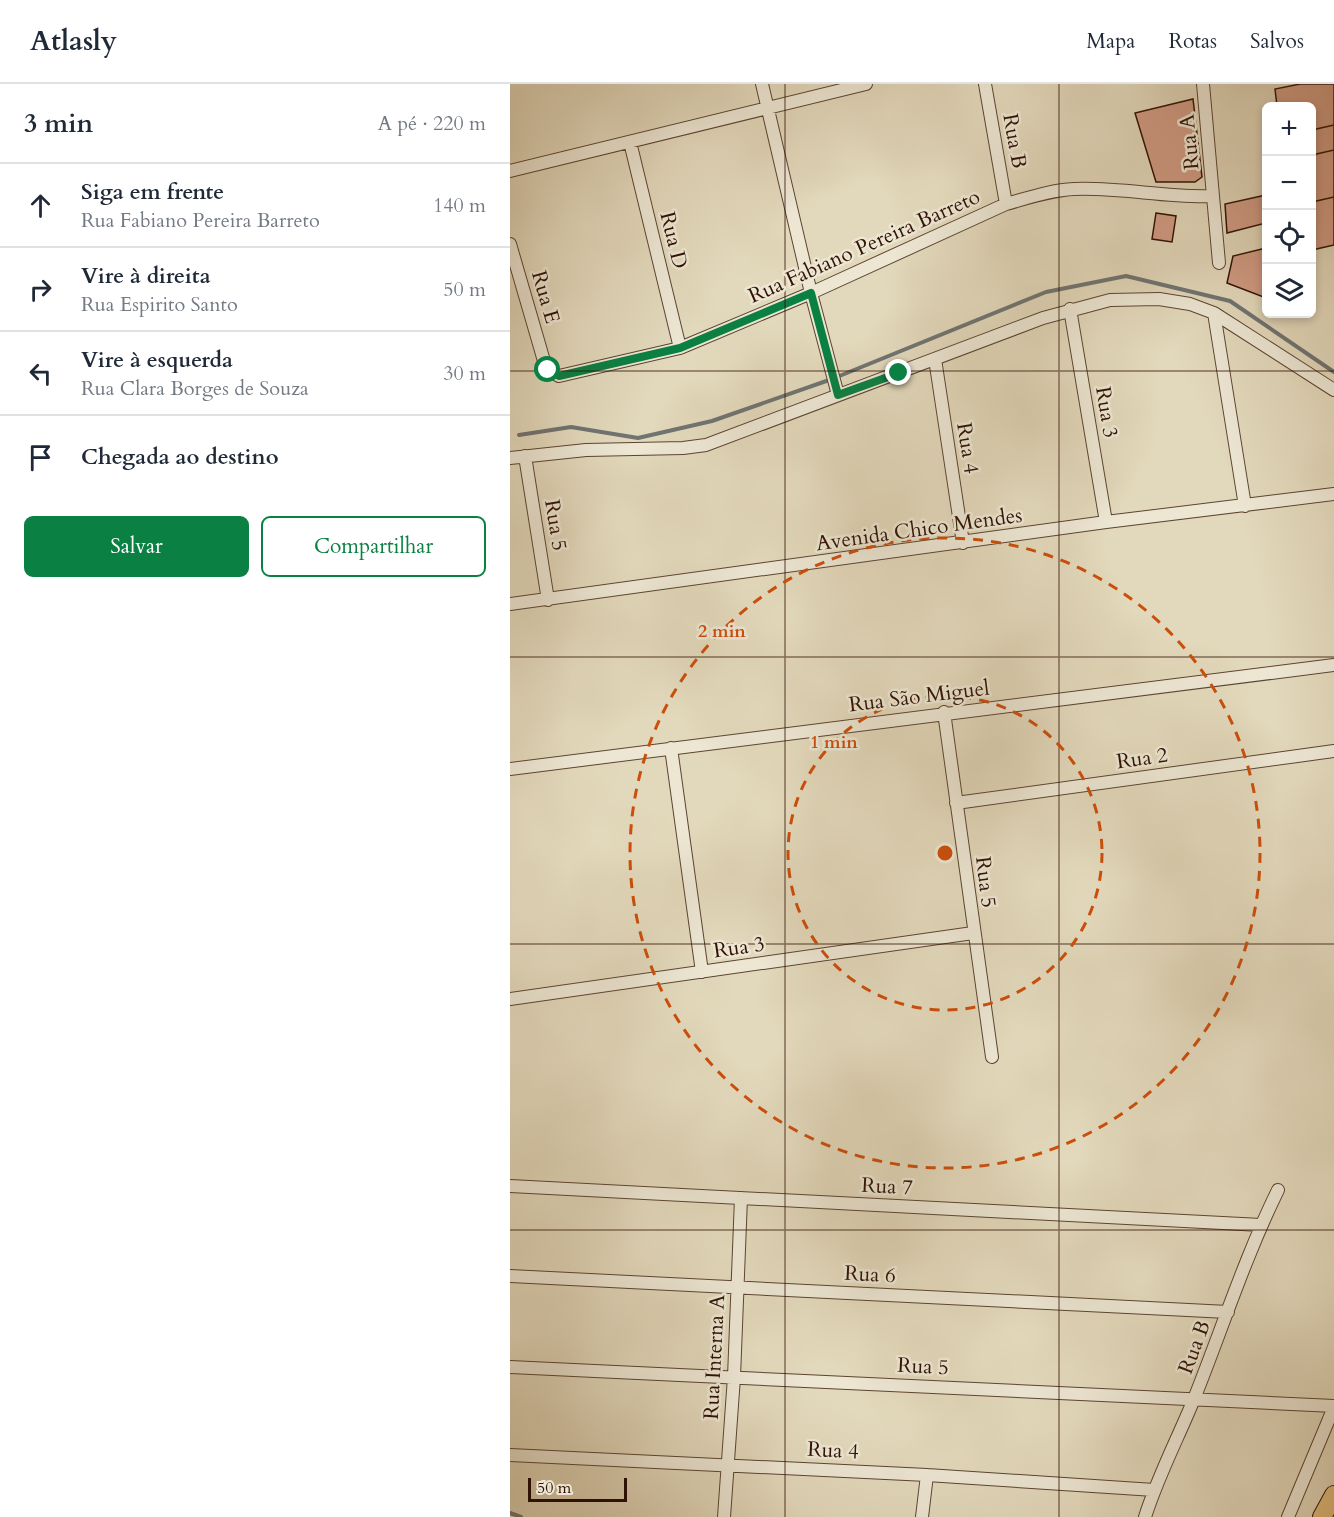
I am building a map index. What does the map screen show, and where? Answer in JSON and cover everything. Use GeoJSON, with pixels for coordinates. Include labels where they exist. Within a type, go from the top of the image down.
{"type":"FeatureCollection","features":[{"type":"Feature","properties":{"kind":"highway"},"geometry":{"type":"LineString","coordinates":[[1322,1517],[1334,1495]]}},
{"type":"Feature","properties":{"kind":"street"},"geometry":{"type":"LineString","coordinates":[[762,84],[811,293],[837,390]]}},
{"type":"Feature","properties":{"kind":"street"},"geometry":{"type":"LineString","coordinates":[[510,171],[866,84]]}},
{"type":"Feature","properties":{"kind":"street","name":"Rua B"},"geometry":{"type":"LineString","coordinates":[[985,84],[1006,204]]}},
{"type":"Feature","properties":{"kind":"street","name":"Rua A"},"geometry":{"type":"LineString","coordinates":[[1203,84],[1219,263]]}},
{"type":"Feature","properties":{"kind":"street","name":"Rua D"},"geometry":{"type":"LineString","coordinates":[[630,142],[680,348]]}},
{"type":"Feature","properties":{"kind":"street","name":"Rua Fabiano Pereira Barreto"},"geometry":{"type":"LineString","coordinates":[[544,361],[548,370],[559,376],[680,348],[811,293],[1006,204],[1071,189],[1107,189],[1180,197],[1213,196]]}},
{"type":"Feature","properties":{"kind":"street","name":"Rua E"},"geometry":{"type":"LineString","coordinates":[[510,244],[544,361]]}},
{"type":"Feature","properties":{"kind":"street"},"geometry":{"type":"LineString","coordinates":[[510,458],[586,450],[683,448],[706,445],[837,390],[935,359],[1070,309],[1110,300],[1159,299],[1190,304],[1214,313],[1334,390]]}},
{"type":"Feature","properties":{"kind":"street","name":"Rua 3"},"geometry":{"type":"LineString","coordinates":[[1070,309],[1106,522]]}},
{"type":"Feature","properties":{"kind":"street"},"geometry":{"type":"LineString","coordinates":[[1214,313],[1245,506]]}},
{"type":"Feature","properties":{"kind":"street","name":"Rua 4"},"geometry":{"type":"LineString","coordinates":[[935,359],[963,543]]}},
{"type":"Feature","properties":{"kind":"street","name":"Rua 5"},"geometry":{"type":"LineString","coordinates":[[525,456],[548,600]]}},
{"type":"Feature","properties":{"kind":"street","name":"Avenida Chico Mendes"},"geometry":{"type":"LineString","coordinates":[[510,604],[1106,522],[1334,494]]}},
{"type":"Feature","properties":{"kind":"street","name":"Rua São Miguel"},"geometry":{"type":"LineString","coordinates":[[510,769],[944,712],[1334,665]]}},
{"type":"Feature","properties":{"kind":"street","name":"Rua 5"},"geometry":{"type":"LineString","coordinates":[[944,712],[992,1057]]}},
{"type":"Feature","properties":{"kind":"street"},"geometry":{"type":"LineString","coordinates":[[671,748],[702,972]]}},
{"type":"Feature","properties":{"kind":"street","name":"Rua 2"},"geometry":{"type":"LineString","coordinates":[[956,803],[1334,751]]}},
{"type":"Feature","properties":{"kind":"street","name":"Rua 3"},"geometry":{"type":"LineString","coordinates":[[510,999],[973,933]]}},
{"type":"Feature","properties":{"kind":"street","name":"Rua 7"},"geometry":{"type":"LineString","coordinates":[[510,1186],[1261,1225]]}},
{"type":"Feature","properties":{"kind":"street","name":"Rua B"},"geometry":{"type":"LineString","coordinates":[[1145,1517],[1261,1225],[1278,1190]]}},
{"type":"Feature","properties":{"kind":"street","name":"Rua Interna A"},"geometry":{"type":"LineString","coordinates":[[724,1517],[734,1377],[741,1198]]}},
{"type":"Feature","properties":{"kind":"street","name":"Rua 6"},"geometry":{"type":"LineString","coordinates":[[510,1276],[1228,1312]]}},
{"type":"Feature","properties":{"kind":"street","name":"Rua 5"},"geometry":{"type":"LineString","coordinates":[[510,1367],[1334,1407]]}},
{"type":"Feature","properties":{"kind":"street"},"geometry":{"type":"LineString","coordinates":[[1288,1517],[1334,1407]]}},
{"type":"Feature","properties":{"kind":"street","name":"Rua 4"},"geometry":{"type":"LineString","coordinates":[[510,1455],[728,1464],[1154,1490]]}},
{"type":"Feature","properties":{"kind":"street"},"geometry":{"type":"LineString","coordinates":[[922,1517],[927,1475]]}},
{"type":"Feature","properties":{"kind":"building"},"geometry":{"type":"Polygon","coordinates":[[[1300,84],[1334,84],[1334,125],[1316,129],[1316,102],[1277,102],[1275,89],[1300,84]]]}},
{"type":"Feature","properties":{"kind":"building"},"geometry":{"type":"Polygon","coordinates":[[[1193,99],[1202,177],[1195,182],[1156,182],[1135,113],[1193,99]]]}},
{"type":"Feature","properties":{"kind":"building"},"geometry":{"type":"Polygon","coordinates":[[[1334,125],[1334,150],[1316,154],[1316,129],[1334,125]]]}},
{"type":"Feature","properties":{"kind":"building"},"geometry":{"type":"Polygon","coordinates":[[[1334,150],[1334,197],[1316,201],[1316,156],[1316,154],[1334,150]]]}},
{"type":"Feature","properties":{"kind":"building"},"geometry":{"type":"Polygon","coordinates":[[[1262,196],[1262,224],[1227,233],[1225,204],[1262,196]]]}},
{"type":"Feature","properties":{"kind":"building"},"geometry":{"type":"Polygon","coordinates":[[[1334,197],[1334,245],[1316,249],[1316,210],[1316,201],[1334,197]]]}},
{"type":"Feature","properties":{"kind":"building"},"geometry":{"type":"Polygon","coordinates":[[[1156,213],[1176,216],[1172,242],[1152,239],[1156,213]]]}},
{"type":"Feature","properties":{"kind":"building"},"geometry":{"type":"Polygon","coordinates":[[[1262,249],[1262,296],[1227,283],[1233,256],[1262,249]]]}},
{"type":"Feature","properties":{"kind":"waterway"},"geometry":{"type":"LineString","coordinates":[[519,435],[571,427],[638,438],[712,421],[832,379],[1046,292],[1126,276],[1230,301],[1334,372]]}},
{"type":"Feature","properties":{"kind":"waterway"},"geometry":{"type":"LineString","coordinates":[[510,1513],[521,1517]]}},
{"type":"Feature","properties":{"kind":"route"},"geometry":{"type":"LineString","coordinates":[[548,370],[559,376],[680,348],[811,293],[838,395],[899,373]]}}]}
